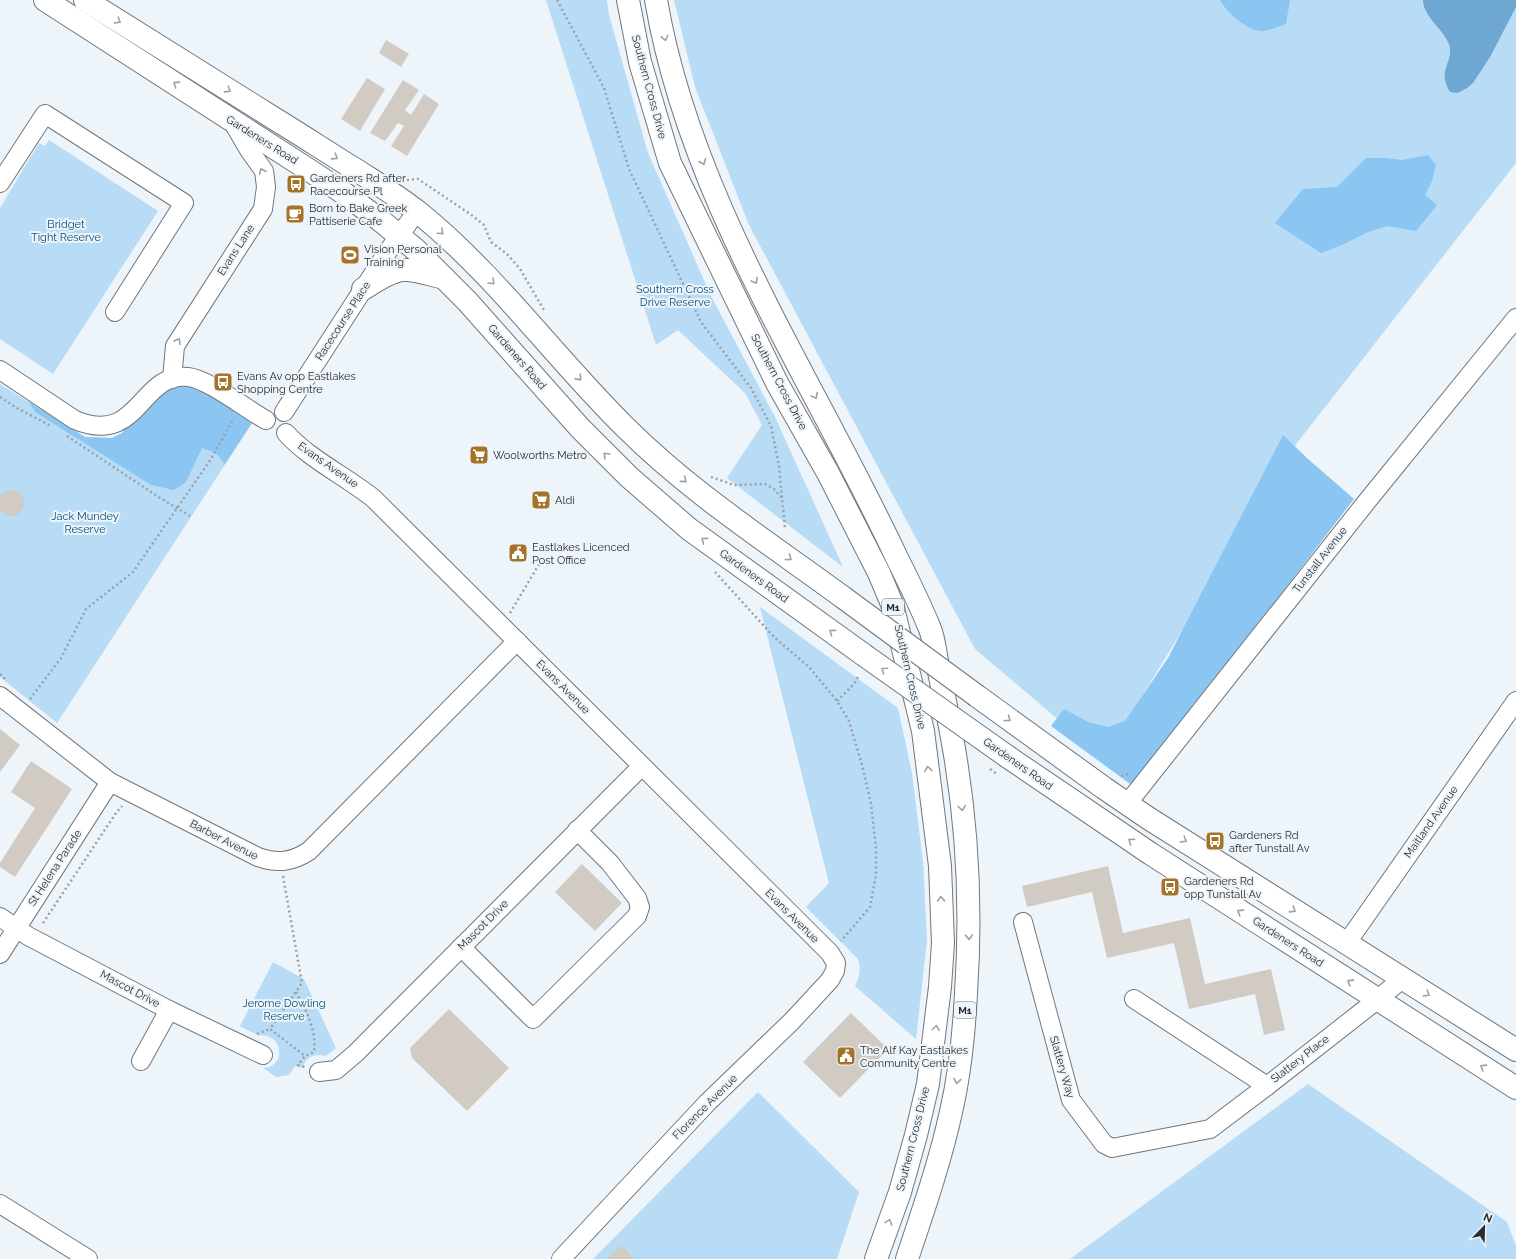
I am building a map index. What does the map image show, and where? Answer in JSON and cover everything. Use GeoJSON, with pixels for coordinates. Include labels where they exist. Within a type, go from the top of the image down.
{"type":"FeatureCollection","features":[{"type":"Feature","properties":{"kind":"main road","name":"Gardeners Road"},"geometry":{"type":"LineString","coordinates":[[45,0],[345,194],[399,235],[467,300],[580,428],[629,477],[689,529],[861,665],[1008,757],[1151,854],[1516,1088]]}},
{"type":"Feature","properties":{"kind":"main road"},"geometry":{"type":"LineString","coordinates":[[85,0],[302,136],[391,193],[416,211],[460,249],[507,297],[587,387],[654,455],[687,483],[977,696],[1127,804],[1346,944],[1516,1050]]}},
{"type":"Feature","properties":{"kind":"main road","name":"Southern Cross Drive"},"geometry":{"type":"LineString","coordinates":[[628,0],[640,62],[670,163],[777,383],[828,473],[879,573],[892,604],[923,731],[940,866],[942,943],[940,987],[928,1084],[916,1135],[900,1192],[876,1259]]}},
{"type":"Feature","properties":{"kind":"main road","name":"M1"},"geometry":{"type":"LineString","coordinates":[[656,0],[677,93],[694,142],[742,257],[874,508],[932,634],[955,755],[963,811],[966,839],[970,943],[964,1024],[959,1068],[951,1112],[929,1195],[907,1259]]}},
{"type":"Feature","properties":{"kind":"main road"},"geometry":{"type":"LineString","coordinates":[[363,289],[390,274],[403,270],[418,271],[445,278]]}},
{"type":"Feature","properties":{"kind":"street"},"geometry":{"type":"LineString","coordinates":[[0,184],[45,114],[184,203],[115,312]]}},
{"type":"Feature","properties":{"kind":"street","name":"Evans Lane"},"geometry":{"type":"LineString","coordinates":[[172,379],[175,346],[263,209],[266,187],[264,171],[249,150],[232,121]]}},
{"type":"Feature","properties":{"kind":"street","name":"Racecourse Place"},"geometry":{"type":"LineString","coordinates":[[284,412],[363,289],[416,211]]}},
{"type":"Feature","properties":{"kind":"street","name":"Tunstall Avenue"},"geometry":{"type":"LineString","coordinates":[[1127,804],[1363,507],[1516,318]]}},
{"type":"Feature","properties":{"kind":"street"},"geometry":{"type":"LineString","coordinates":[[0,370],[75,420],[87,425],[99,427],[110,426],[127,418],[156,388],[172,379],[189,377],[200,380],[266,420]]}},
{"type":"Feature","properties":{"kind":"street"},"geometry":{"type":"LineString","coordinates":[[273,411],[281,411],[287,415],[290,426],[286,433],[279,436],[271,434],[266,428],[266,420],[273,411]]}},
{"type":"Feature","properties":{"kind":"street","name":"Evans Avenue"},"geometry":{"type":"LineString","coordinates":[[286,433],[304,450],[354,483],[373,498],[830,953]]}},
{"type":"Feature","properties":{"kind":"street","name":"Barber Avenue"},"geometry":{"type":"LineString","coordinates":[[6,690],[110,782],[258,857],[269,861],[280,861],[298,858],[310,851],[517,641]]}},
{"type":"Feature","properties":{"kind":"street","name":"Maitland Avenue"},"geometry":{"type":"LineString","coordinates":[[1346,944],[1516,701]]}},
{"type":"Feature","properties":{"kind":"street","name":"Mascot Drive"},"geometry":{"type":"LineString","coordinates":[[319,1072],[336,1070],[356,1053],[642,766]]}},
{"type":"Feature","properties":{"kind":"street","name":"St Helena Parade"},"geometry":{"type":"LineString","coordinates":[[0,954],[110,782]]}},
{"type":"Feature","properties":{"kind":"street"},"geometry":{"type":"LineString","coordinates":[[461,947],[533,1019],[636,916],[640,907],[637,898],[610,863],[577,830]]}},
{"type":"Feature","properties":{"kind":"street","name":"Mascot Drive"},"geometry":{"type":"LineString","coordinates":[[0,917],[28,936],[169,1010],[263,1055]]}},
{"type":"Feature","properties":{"kind":"street","name":"Slattery Way"},"geometry":{"type":"LineString","coordinates":[[1023,922],[1071,1100],[1104,1144],[1112,1148],[1210,1129],[1267,1086]]}},
{"type":"Feature","properties":{"kind":"street","name":"Florence Avenue"},"geometry":{"type":"LineString","coordinates":[[561,1259],[707,1103],[792,1021],[830,980],[835,971],[836,963],[830,953]]}},
{"type":"Feature","properties":{"kind":"street","name":"Slattery Place"},"geometry":{"type":"LineString","coordinates":[[1134,999],[1267,1086],[1402,979]]}},
{"type":"Feature","properties":{"kind":"street"},"geometry":{"type":"LineString","coordinates":[[141,1061],[169,1010]]}},
{"type":"Feature","properties":{"kind":"street"},"geometry":{"type":"LineString","coordinates":[[0,1204],[88,1259]]}},
{"type":"Feature","properties":{"kind":"path"},"geometry":{"type":"LineString","coordinates":[[557,0],[604,88],[629,169],[701,322],[751,388],[771,426],[779,466],[785,528]]}},
{"type":"Feature","properties":{"kind":"path"},"geometry":{"type":"LineString","coordinates":[[401,181],[418,179],[484,225],[491,242],[506,254],[520,269],[546,313]]}},
{"type":"Feature","properties":{"kind":"path"},"geometry":{"type":"LineString","coordinates":[[0,397],[57,430]]}},
{"type":"Feature","properties":{"kind":"path"},"geometry":{"type":"LineString","coordinates":[[24,694],[31,699],[61,658],[86,609],[133,572],[210,459],[236,414]]}},
{"type":"Feature","properties":{"kind":"path"},"geometry":{"type":"LineString","coordinates":[[62,433],[160,498],[192,517]]}},
{"type":"Feature","properties":{"kind":"path"},"geometry":{"type":"LineString","coordinates":[[709,476],[734,485],[765,484],[774,489],[782,498]]}},
{"type":"Feature","properties":{"kind":"path"},"geometry":{"type":"LineString","coordinates":[[510,613],[542,560]]}},
{"type":"Feature","properties":{"kind":"path"},"geometry":{"type":"LineString","coordinates":[[712,569],[774,637],[809,667],[837,702],[849,721],[862,765],[871,804],[876,848],[876,875],[870,907],[830,953]]}},
{"type":"Feature","properties":{"kind":"path"},"geometry":{"type":"LineString","coordinates":[[837,702],[854,684],[861,665]]}},
{"type":"Feature","properties":{"kind":"path"},"geometry":{"type":"LineString","coordinates":[[0,674],[6,690]]}},
{"type":"Feature","properties":{"kind":"path"},"geometry":{"type":"LineString","coordinates":[[43,923],[116,813],[124,804]]}},
{"type":"Feature","properties":{"kind":"path"},"geometry":{"type":"LineString","coordinates":[[282,876],[302,983],[270,1029],[305,1056]]}},
{"type":"Feature","properties":{"kind":"path"},"geometry":{"type":"LineString","coordinates":[[296,992],[309,1017],[314,1035],[314,1052],[305,1056],[298,1065],[319,1072]]}},
{"type":"Feature","properties":{"kind":"green space","name":"Southern Cross Drive Reserve"},"geometry":{"type":"Polygon","coordinates":[[[546,0],[607,0],[609,15],[648,153],[711,296],[775,417],[843,567],[727,478],[762,425],[745,393],[678,330],[656,345],[546,0]]]}},
{"type":"Feature","properties":{"kind":"green space"},"geometry":{"type":"Polygon","coordinates":[[[674,0],[1516,0],[1516,163],[1297,443],[1104,758],[975,649],[749,225],[695,87],[674,0]]]}},
{"type":"Feature","properties":{"kind":"green space","name":"Bridget Tight Reserve"},"geometry":{"type":"Polygon","coordinates":[[[49,140],[158,211],[53,374],[0,339],[0,208],[39,143],[45,146],[49,140]]]}},
{"type":"Feature","properties":{"kind":"green space","name":"Jack Mundey Reserve"},"geometry":{"type":"Polygon","coordinates":[[[0,384],[85,437],[112,438],[122,433],[149,402],[252,423],[57,723],[0,677],[0,384]]]}},
{"type":"Feature","properties":{"kind":"green space"},"geometry":{"type":"Polygon","coordinates":[[[760,607],[898,708],[912,773],[923,862],[927,940],[916,1039],[855,986],[860,973],[858,959],[806,907],[829,883],[760,607]]]}},
{"type":"Feature","properties":{"kind":"green space","name":"Jerome Dowling Reserve"},"geometry":{"type":"Polygon","coordinates":[[[273,962],[304,979],[336,1048],[326,1056],[318,1055],[311,1057],[306,1061],[302,1068],[295,1066],[289,1075],[276,1077],[263,1068],[272,1066],[278,1059],[279,1048],[277,1044],[270,1037],[255,1034],[240,1026],[273,962]]]}},
{"type":"Feature","properties":{"kind":"green space"},"geometry":{"type":"Polygon","coordinates":[[[1308,1084],[1507,1222],[1516,1246],[1516,1259],[1070,1259],[1308,1084]]]}},
{"type":"Feature","properties":{"kind":"green space"},"geometry":{"type":"Polygon","coordinates":[[[758,1092],[859,1192],[837,1259],[593,1259],[758,1092]]]}},
{"type":"Feature","properties":{"kind":"shaded area"},"geometry":{"type":"Polygon","coordinates":[[[1220,0],[1290,0],[1286,24],[1262,31],[1250,28],[1232,15],[1220,0]]]}},
{"type":"Feature","properties":{"kind":"shaded area"},"geometry":{"type":"Polygon","coordinates":[[[1423,0],[1516,0],[1516,7],[1490,57],[1473,83],[1458,93],[1450,92],[1446,84],[1445,71],[1450,56],[1449,44],[1426,12],[1423,0]]]}},
{"type":"Feature","properties":{"kind":"shaded area"},"geometry":{"type":"Polygon","coordinates":[[[1428,155],[1436,165],[1432,181],[1425,195],[1437,205],[1416,231],[1388,226],[1368,232],[1342,245],[1321,253],[1275,223],[1303,189],[1337,187],[1366,158],[1402,160],[1428,155]]]}},
{"type":"Feature","properties":{"kind":"shaded area"},"geometry":{"type":"Polygon","coordinates":[[[187,385],[199,388],[252,423],[225,464],[216,453],[202,448],[186,482],[174,490],[151,485],[35,412],[29,402],[85,437],[112,438],[122,433],[149,402],[173,386],[187,385]]]}},
{"type":"Feature","properties":{"kind":"shaded area"},"geometry":{"type":"Polygon","coordinates":[[[1283,435],[1354,499],[1133,786],[1051,726],[1064,709],[1088,722],[1108,727],[1125,721],[1168,658],[1283,435]]]}},
{"type":"Feature","properties":{"kind":"building"},"geometry":{"type":"Polygon","coordinates":[[[386,40],[409,54],[401,67],[379,53],[386,40]]]}},
{"type":"Feature","properties":{"kind":"building"},"geometry":{"type":"Polygon","coordinates":[[[367,78],[385,89],[360,131],[341,119],[367,78]]]}},
{"type":"Feature","properties":{"kind":"building"},"geometry":{"type":"Polygon","coordinates":[[[403,80],[419,90],[405,110],[411,115],[424,94],[439,104],[407,156],[391,146],[404,126],[398,123],[385,141],[370,133],[403,80]]]}},
{"type":"Feature","properties":{"kind":"building"},"geometry":{"type":"Polygon","coordinates":[[[11,490],[20,494],[24,503],[20,512],[11,516],[2,512],[-2,503],[2,494],[11,490]]]}},
{"type":"Feature","properties":{"kind":"building"},"geometry":{"type":"Polygon","coordinates":[[[0,729],[20,745],[0,772],[0,729]]]}},
{"type":"Feature","properties":{"kind":"building"},"geometry":{"type":"Polygon","coordinates":[[[31,761],[72,789],[15,877],[0,867],[0,863],[35,808],[11,792],[31,761]]]}},
{"type":"Feature","properties":{"kind":"building"},"geometry":{"type":"Polygon","coordinates":[[[582,864],[622,903],[595,931],[555,892],[582,864]]]}},
{"type":"Feature","properties":{"kind":"building"},"geometry":{"type":"Polygon","coordinates":[[[1108,866],[1123,933],[1190,918],[1205,984],[1271,969],[1285,1030],[1264,1035],[1255,994],[1189,1009],[1174,943],[1107,958],[1092,892],[1027,907],[1022,886],[1108,866]]]}},
{"type":"Feature","properties":{"kind":"building"},"geometry":{"type":"Polygon","coordinates":[[[449,1009],[509,1068],[467,1111],[412,1058],[410,1048],[449,1009]]]}},
{"type":"Feature","properties":{"kind":"building","name":"The Alf Kay Eastlakes Community Centre"},"geometry":{"type":"Polygon","coordinates":[[[851,1013],[888,1049],[840,1098],[803,1062],[851,1013]]]}},
{"type":"Feature","properties":{"kind":"building"},"geometry":{"type":"Polygon","coordinates":[[[621,1245],[635,1259],[607,1259],[621,1245]]]}},
{"type":"Feature","properties":{"kind":"place","name":"Gardeners Rd after Racecourse Pl"},"geometry":{"type":"Point","coordinates":[296,184]}},
{"type":"Feature","properties":{"kind":"place","name":"Born to Bake Greek Pattiserie Cafe"},"geometry":{"type":"Point","coordinates":[295,214]}},
{"type":"Feature","properties":{"kind":"place","name":"Vision Personal Training"},"geometry":{"type":"Point","coordinates":[350,255]}},
{"type":"Feature","properties":{"kind":"place","name":"Evans Av opp Eastlakes Shopping Centre"},"geometry":{"type":"Point","coordinates":[223,382]}},
{"type":"Feature","properties":{"kind":"place","name":"Woolworths Metro"},"geometry":{"type":"Point","coordinates":[479,455]}},
{"type":"Feature","properties":{"kind":"place","name":"Aldi"},"geometry":{"type":"Point","coordinates":[541,500]}},
{"type":"Feature","properties":{"kind":"place","name":"Eastlakes Licenced Post Office"},"geometry":{"type":"Point","coordinates":[518,553]}},
{"type":"Feature","properties":{"kind":"place","name":"Gardeners Rd after Tunstall Av"},"geometry":{"type":"Point","coordinates":[1215,841]}},
{"type":"Feature","properties":{"kind":"place","name":"Gardeners Rd opp Tunstall Av"},"geometry":{"type":"Point","coordinates":[1170,887]}},
{"type":"Feature","properties":{"kind":"place","name":"The Alf Kay Eastlakes Community Centre"},"geometry":{"type":"Point","coordinates":[846,1056]}}]}
